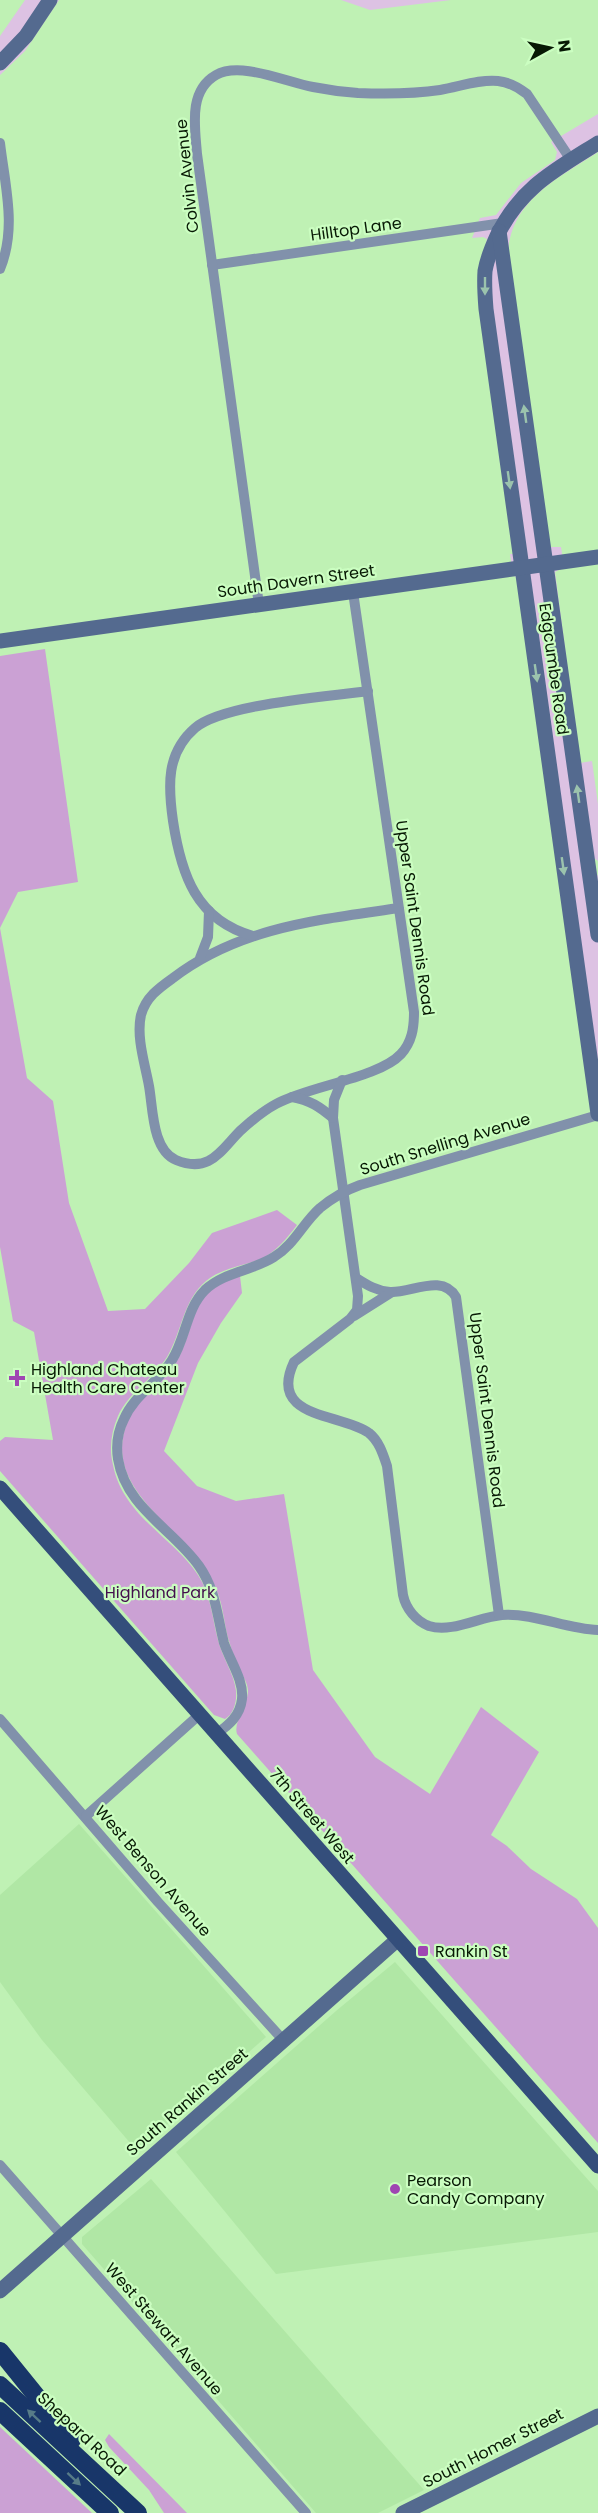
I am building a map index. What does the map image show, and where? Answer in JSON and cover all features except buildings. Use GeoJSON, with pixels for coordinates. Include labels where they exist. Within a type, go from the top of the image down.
{"type":"FeatureCollection","features":[{"type":"Feature","properties":{"kind":"highway"},"geometry":{"type":"LineString","coordinates":[[0,2351],[45,2404],[102,2479]]}},
{"type":"Feature","properties":{"kind":"highway","name":"Shepard Road"},"geometry":{"type":"LineString","coordinates":[[0,2385],[138,2513]]}},
{"type":"Feature","properties":{"kind":"highway"},"geometry":{"type":"LineString","coordinates":[[0,2411],[110,2513]]}},
{"type":"Feature","properties":{"kind":"main road","name":"7th Street West"},"geometry":{"type":"LineString","coordinates":[[0,1488],[598,2166]]}},
{"type":"Feature","properties":{"kind":"street"},"geometry":{"type":"LineString","coordinates":[[0,63],[26,36],[50,0]]}},
{"type":"Feature","properties":{"kind":"street","name":"Colvin Avenue"},"geometry":{"type":"LineString","coordinates":[[259,605],[197,154],[195,111],[198,94],[203,86],[210,78],[228,70],[247,71],[314,88],[377,94],[421,92],[500,81],[519,88],[535,103],[571,160]]}},
{"type":"Feature","properties":{"kind":"street"},"geometry":{"type":"LineString","coordinates":[[0,143],[11,226],[6,254],[0,269]]}},
{"type":"Feature","properties":{"kind":"street","name":"Edgcumbe Road"},"geometry":{"type":"LineString","coordinates":[[598,143],[528,190],[501,227],[490,250],[485,271],[486,309],[598,1114]]}},
{"type":"Feature","properties":{"kind":"street","name":"Edgcumbe Road"},"geometry":{"type":"LineString","coordinates":[[501,227],[598,935]]}},
{"type":"Feature","properties":{"kind":"street","name":"Hilltop Lane"},"geometry":{"type":"LineString","coordinates":[[212,265],[501,227]]}},
{"type":"Feature","properties":{"kind":"street","name":"South Davern Street"},"geometry":{"type":"LineString","coordinates":[[0,641],[598,557]]}},
{"type":"Feature","properties":{"kind":"street","name":"Upper Saint Dennis Road"},"geometry":{"type":"LineString","coordinates":[[353,592],[368,691],[414,1012],[412,1035],[402,1053],[387,1065],[289,1097],[252,1120],[219,1156],[193,1164],[174,1159],[162,1146],[156,1131],[140,1032],[141,1015],[150,997],[200,958],[232,943],[318,920],[399,908]]}},
{"type":"Feature","properties":{"kind":"street"},"geometry":{"type":"LineString","coordinates":[[253,936],[232,930],[208,911],[193,890],[180,862],[169,794],[171,767],[186,737],[206,720],[225,713],[368,691]]}},
{"type":"Feature","properties":{"kind":"street"},"geometry":{"type":"LineString","coordinates":[[200,958],[208,937],[208,911]]}},
{"type":"Feature","properties":{"kind":"street"},"geometry":{"type":"LineString","coordinates":[[342,1080],[334,1100],[333,1118],[356,1278],[357,1310],[350,1319]]}},
{"type":"Feature","properties":{"kind":"street"},"geometry":{"type":"LineString","coordinates":[[289,1097],[307,1100],[333,1118]]}},
{"type":"Feature","properties":{"kind":"street","name":"South Snelling Avenue"},"geometry":{"type":"LineString","coordinates":[[216,1734],[233,1720],[242,1697],[239,1679],[222,1634],[215,1600],[200,1566],[154,1521],[129,1487],[118,1458],[120,1429],[133,1403],[172,1359],[182,1341],[192,1307],[202,1292],[222,1278],[253,1267],[282,1252],[320,1208],[360,1185],[598,1114]]}},
{"type":"Feature","properties":{"kind":"street","name":"Upper Saint Dennis Road"},"geometry":{"type":"LineString","coordinates":[[356,1278],[378,1290],[392,1292],[436,1285],[454,1293],[458,1302],[499,1615]]}},
{"type":"Feature","properties":{"kind":"street"},"geometry":{"type":"LineString","coordinates":[[392,1292],[350,1319],[294,1362],[289,1382],[294,1401],[308,1411],[368,1432],[382,1451],[387,1466],[403,1595],[407,1608],[429,1626],[445,1627],[499,1615],[519,1615],[542,1618],[582,1629],[598,1630]]}},
{"type":"Feature","properties":{"kind":"street"},"geometry":{"type":"LineString","coordinates":[[86,1816],[199,1715]]}},
{"type":"Feature","properties":{"kind":"street","name":"West Benson Avenue"},"geometry":{"type":"LineString","coordinates":[[0,1719],[158,1902],[284,2041]]}},
{"type":"Feature","properties":{"kind":"street","name":"South Rankin Street"},"geometry":{"type":"LineString","coordinates":[[0,2291],[397,1940]]}},
{"type":"Feature","properties":{"kind":"street","name":"West Stewart Avenue"},"geometry":{"type":"LineString","coordinates":[[0,2165],[306,2513]]}},
{"type":"Feature","properties":{"kind":"street","name":"South Homer Street"},"geometry":{"type":"LineString","coordinates":[[403,2513],[598,2416]]}},
{"type":"Feature","properties":{"kind":"shaded area"},"geometry":{"type":"Polygon","coordinates":[[[25,0],[59,0],[25,51],[0,75],[0,36],[25,0]]]}},
{"type":"Feature","properties":{"kind":"shaded area"},"geometry":{"type":"Polygon","coordinates":[[[341,0],[451,0],[370,10],[341,0]]]}},
{"type":"Feature","properties":{"kind":"shaded area"},"geometry":{"type":"Polygon","coordinates":[[[598,114],[598,152],[553,181],[528,204],[511,234],[508,252],[549,547],[561,547],[564,567],[555,572],[580,763],[592,761],[598,804],[598,861],[594,858],[597,876],[598,874],[598,1098],[517,578],[513,575],[510,554],[515,554],[483,255],[487,239],[472,238],[480,218],[496,215],[521,183],[555,160],[557,152],[551,142],[598,114]]]}},
{"type":"Feature","properties":{"kind":"shaded area"},"geometry":{"type":"Polygon","coordinates":[[[79,1824],[266,2037],[137,2151],[42,2040],[0,1982],[0,1895],[79,1824]]]}},
{"type":"Feature","properties":{"kind":"shaded area"},"geometry":{"type":"Polygon","coordinates":[[[395,1962],[598,2191],[598,2232],[276,2274],[176,2152],[395,1962]]]}},
{"type":"Feature","properties":{"kind":"shaded area"},"geometry":{"type":"Polygon","coordinates":[[[151,2179],[424,2490],[378,2513],[316,2513],[82,2244],[82,2237],[151,2179]]]}},
{"type":"Feature","properties":{"kind":"green space"},"geometry":{"type":"Polygon","coordinates":[[[45,649],[78,882],[18,892],[0,928],[0,656],[45,649]]]}},
{"type":"Feature","properties":{"kind":"green space","name":"Highland Park"},"geometry":{"type":"Polygon","coordinates":[[[0,928],[27,1078],[53,1101],[69,1203],[108,1311],[145,1309],[189,1263],[212,1233],[277,1210],[297,1225],[272,1253],[219,1273],[198,1289],[192,1297],[167,1357],[123,1407],[111,1440],[113,1465],[118,1483],[127,1498],[137,1512],[187,1561],[206,1590],[220,1646],[236,1691],[234,1707],[225,1719],[214,1715],[0,1471],[0,1441],[5,1437],[53,1440],[34,1332],[13,1321],[0,1247],[0,928]]]}},
{"type":"Feature","properties":{"kind":"green space"},"geometry":{"type":"Polygon","coordinates":[[[240,1276],[242,1293],[221,1323],[198,1363],[164,1451],[197,1486],[236,1501],[284,1494],[313,1670],[375,1757],[430,1794],[481,1707],[539,1752],[491,1835],[507,1846],[531,1869],[577,1899],[598,1928],[598,2143],[237,1734],[237,1724],[246,1702],[248,1688],[231,1647],[217,1591],[206,1570],[154,1512],[138,1492],[126,1471],[122,1448],[131,1414],[178,1359],[197,1310],[207,1293],[218,1285],[240,1276]]]}},
{"type":"Feature","properties":{"kind":"green space"},"geometry":{"type":"Polygon","coordinates":[[[0,2427],[92,2513],[0,2513],[0,2427]]]}},
{"type":"Feature","properties":{"kind":"green space"},"geometry":{"type":"Polygon","coordinates":[[[109,2434],[187,2513],[164,2513],[149,2490],[109,2447],[105,2440],[109,2434]]]}},
{"type":"Feature","properties":{"kind":"place","name":"Highland Chateau Health Care Center"},"geometry":{"type":"Point","coordinates":[17,1378]}},
{"type":"Feature","properties":{"kind":"place","name":"Rankin St"},"geometry":{"type":"Point","coordinates":[423,1951]}},
{"type":"Feature","properties":{"kind":"place","name":"Pearson Candy Company"},"geometry":{"type":"Point","coordinates":[395,2189]}}]}
